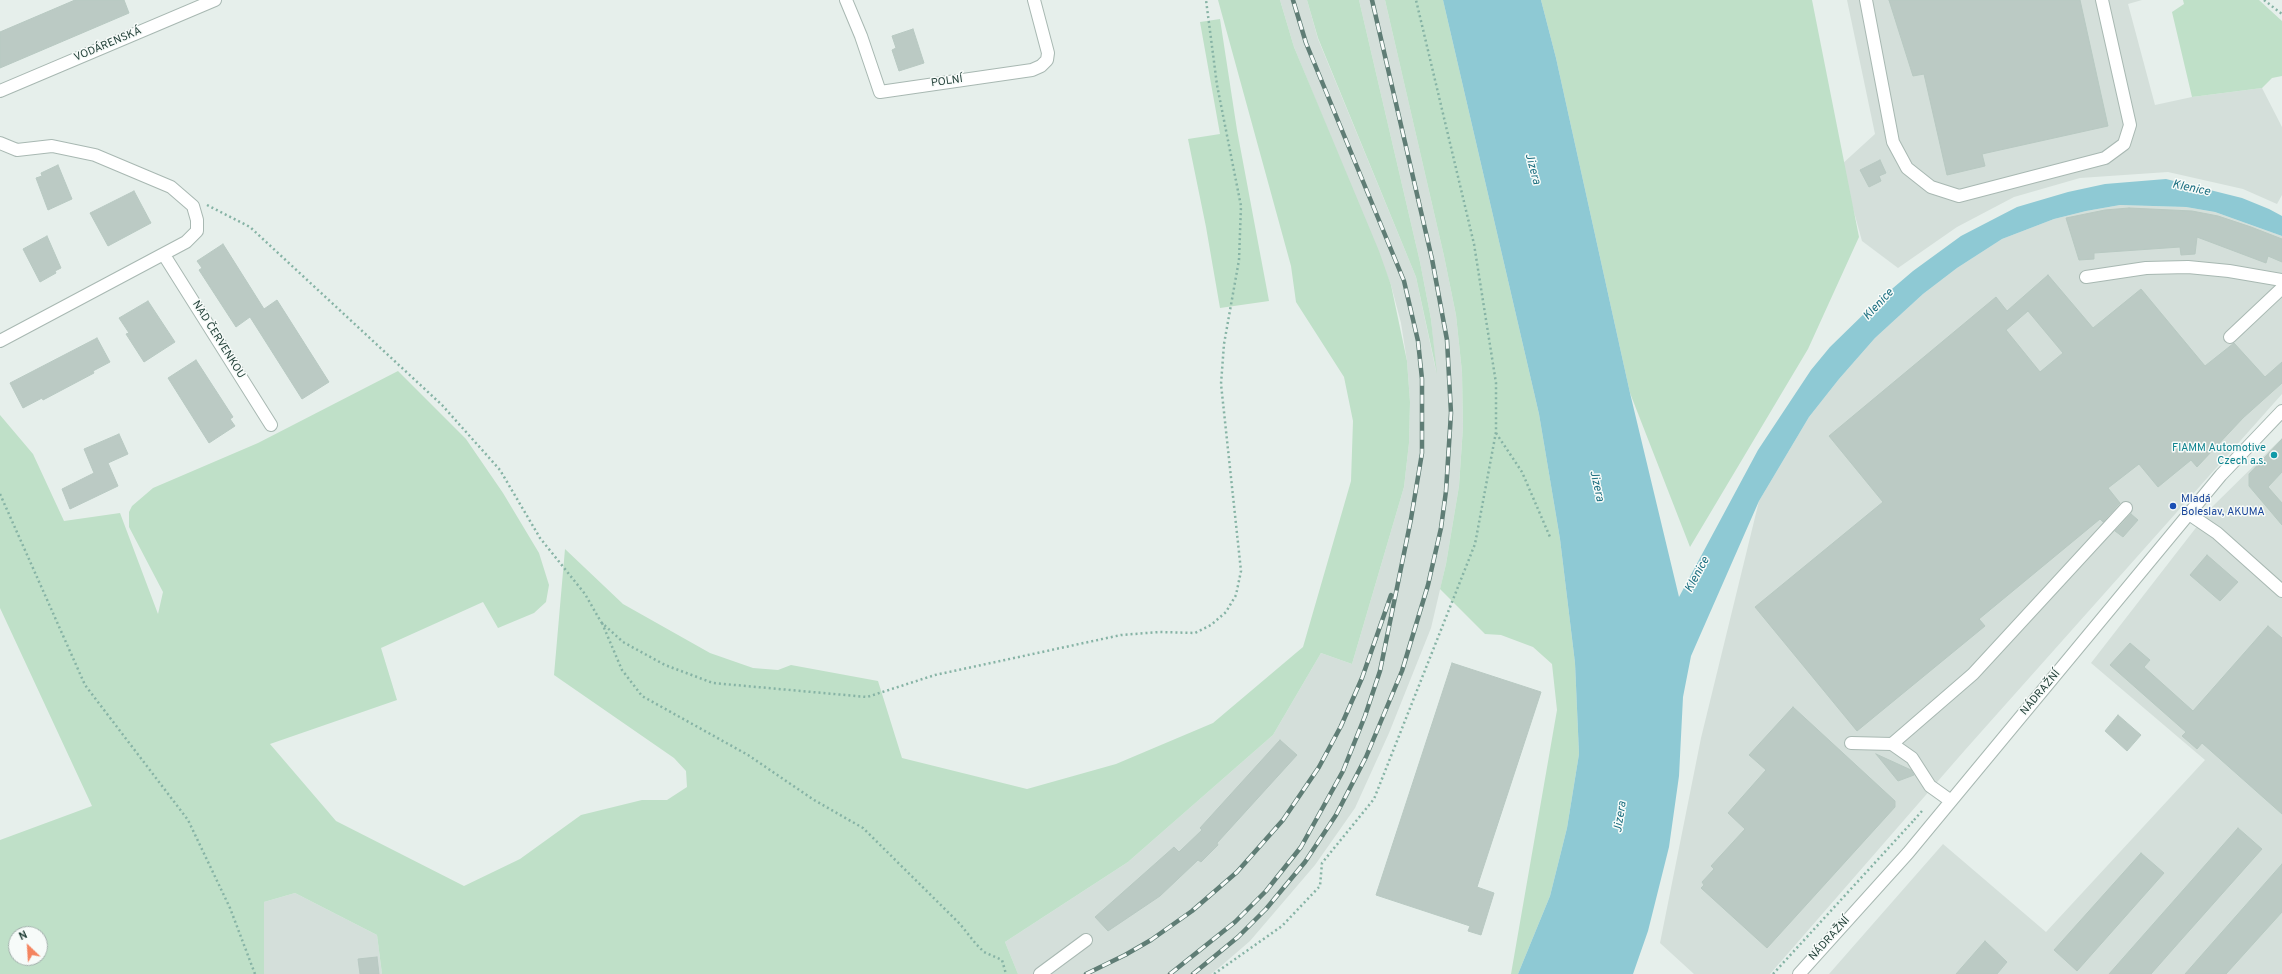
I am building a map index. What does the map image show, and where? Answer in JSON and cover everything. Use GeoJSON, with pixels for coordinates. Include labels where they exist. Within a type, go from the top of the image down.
{"type":"FeatureCollection","features":[{"type":"Feature","properties":{"kind":"street","name":"VODÁRENSKÁ"},"geometry":{"type":"LineString","coordinates":[[0,90],[215,0]]}},
{"type":"Feature","properties":{"kind":"street","name":"POLNÍ"},"geometry":{"type":"LineString","coordinates":[[846,0],[861,36],[880,92],[1032,70],[1041,66],[1047,60],[1048,53],[1034,0]]}},
{"type":"Feature","properties":{"kind":"street"},"geometry":{"type":"LineString","coordinates":[[1866,0],[1893,142],[1907,168],[1931,187],[1959,196],[2105,158],[2124,144],[2130,125],[2102,0]]}},
{"type":"Feature","properties":{"kind":"street"},"geometry":{"type":"LineString","coordinates":[[0,143],[17,150],[52,146],[95,155],[172,187],[193,206],[197,220],[197,231],[186,242],[0,341]]}},
{"type":"Feature","properties":{"kind":"street","name":"NAD ČERVENKOU"},"geometry":{"type":"LineString","coordinates":[[164,255],[271,425]]}},
{"type":"Feature","properties":{"kind":"street"},"geometry":{"type":"LineString","coordinates":[[2086,277],[2146,268],[2188,267],[2229,271],[2282,280]]}},
{"type":"Feature","properties":{"kind":"street"},"geometry":{"type":"LineString","coordinates":[[2230,338],[2282,288]]}},
{"type":"Feature","properties":{"kind":"street","name":"NÁDRAŽNÍ"},"geometry":{"type":"LineString","coordinates":[[1799,974],[1937,818],[2221,476],[2282,411]]}},
{"type":"Feature","properties":{"kind":"street"},"geometry":{"type":"LineString","coordinates":[[1892,744],[1973,674],[2126,508]]}},
{"type":"Feature","properties":{"kind":"street"},"geometry":{"type":"LineString","coordinates":[[2189,514],[2217,533],[2282,591]]}},
{"type":"Feature","properties":{"kind":"street"},"geometry":{"type":"LineString","coordinates":[[1852,744],[1892,744],[1912,758],[1930,786],[1951,801]]}},
{"type":"Feature","properties":{"kind":"street"},"geometry":{"type":"LineString","coordinates":[[1040,974],[1086,940]]}},
{"type":"Feature","properties":{"kind":"path"},"geometry":{"type":"LineString","coordinates":[[601,622],[623,642],[664,665],[713,683],[867,697],[935,675],[1121,635],[1160,632],[1195,633],[1211,625],[1226,612],[1236,595],[1241,571],[1221,384],[1224,344],[1239,260],[1241,206],[1217,85],[1206,0]]}},
{"type":"Feature","properties":{"kind":"path"},"geometry":{"type":"LineString","coordinates":[[1214,974],[1282,926],[1320,886],[1322,863],[1374,799],[1475,544],[1496,432],[1496,383],[1474,244],[1416,0]]}},
{"type":"Feature","properties":{"kind":"path"},"geometry":{"type":"LineString","coordinates":[[2264,0],[2282,14]]}},
{"type":"Feature","properties":{"kind":"path"},"geometry":{"type":"LineString","coordinates":[[193,206],[209,204],[250,226],[442,405],[500,470],[540,538],[585,594],[601,622],[622,670],[642,696],[748,755],[814,800],[863,828],[960,924],[984,952],[1002,960],[1006,974]]}},
{"type":"Feature","properties":{"kind":"path"},"geometry":{"type":"LineString","coordinates":[[1496,432],[1522,472],[1550,537]]}},
{"type":"Feature","properties":{"kind":"path"},"geometry":{"type":"LineString","coordinates":[[0,494],[85,685],[188,820],[230,908],[255,974]]}},
{"type":"Feature","properties":{"kind":"path"},"geometry":{"type":"LineString","coordinates":[[1773,974],[1914,820],[1937,818]]}},
{"type":"Feature","properties":{"kind":"shaded area"},"geometry":{"type":"Polygon","coordinates":[[[1280,0],[1307,0],[1318,39],[1416,277],[1436,371],[1431,319],[1420,262],[1359,0],[1385,0],[1444,256],[1456,315],[1462,372],[1463,427],[1459,486],[1446,564],[1431,628],[1389,733],[1355,808],[1315,865],[1250,941],[1221,966],[1211,974],[1018,974],[1005,942],[1128,862],[1273,735],[1321,653],[1352,664],[1404,487],[1409,443],[1410,402],[1407,361],[1401,323],[1391,285],[1294,47],[1280,0]]]}},
{"type":"Feature","properties":{"kind":"shaded area"},"geometry":{"type":"Polygon","coordinates":[[[1847,0],[2142,0],[2128,4],[2155,105],[2192,97],[2262,88],[2282,127],[2282,195],[2277,204],[2243,189],[2168,172],[2080,178],[2014,197],[1957,227],[1898,268],[1862,241],[1841,165],[1875,134],[1847,0]]]}},
{"type":"Feature","properties":{"kind":"shaded area"},"geometry":{"type":"Polygon","coordinates":[[[2120,205],[2186,207],[2215,212],[2282,236],[2282,394],[1965,750],[1770,974],[1694,974],[1660,943],[1701,738],[1759,501],[1809,417],[1839,379],[1875,338],[1923,294],[1957,268],[2002,239],[2054,219],[2120,205]]]}},
{"type":"Feature","properties":{"kind":"shaded area"},"geometry":{"type":"Polygon","coordinates":[[[2282,438],[2282,974],[1829,974],[1943,844],[2046,932],[2205,760],[2091,663],[2212,507],[2282,438]]]}},
{"type":"Feature","properties":{"kind":"shaded area"},"geometry":{"type":"Polygon","coordinates":[[[295,893],[377,935],[382,974],[264,974],[264,902],[295,893]]]}},
{"type":"Feature","properties":{"kind":"green space"},"geometry":{"type":"Polygon","coordinates":[[[1218,0],[1280,0],[1294,47],[1379,251],[1391,285],[1407,361],[1410,402],[1409,443],[1404,487],[1352,664],[1321,653],[1273,735],[1128,862],[1005,942],[1018,974],[382,974],[377,935],[295,893],[264,902],[264,974],[0,974],[0,840],[92,806],[0,608],[0,415],[33,454],[64,521],[120,513],[158,614],[163,592],[129,527],[129,512],[132,506],[153,488],[258,443],[398,371],[466,439],[503,493],[539,553],[549,585],[546,602],[534,613],[498,628],[483,602],[381,648],[397,700],[270,744],[336,821],[464,886],[520,859],[581,815],[642,800],[667,800],[687,787],[686,771],[674,758],[554,675],[565,549],[623,604],[710,653],[753,668],[778,670],[791,665],[878,681],[902,758],[1027,789],[1116,764],[1213,723],[1303,647],[1351,481],[1353,421],[1344,377],[1296,302],[1291,266],[1218,0]]]}},
{"type":"Feature","properties":{"kind":"green space"},"geometry":{"type":"Polygon","coordinates":[[[1307,0],[1359,0],[1420,262],[1431,319],[1437,374],[1416,277],[1318,38],[1307,0]]]}},
{"type":"Feature","properties":{"kind":"green space"},"geometry":{"type":"Polygon","coordinates":[[[1385,0],[1443,0],[1539,414],[1560,539],[1575,663],[1579,754],[1567,828],[1550,896],[1518,974],[1511,974],[1557,710],[1552,664],[1533,647],[1501,635],[1485,634],[1440,589],[1446,564],[1459,486],[1463,427],[1462,372],[1456,315],[1444,256],[1385,0]]]}},
{"type":"Feature","properties":{"kind":"green space"},"geometry":{"type":"Polygon","coordinates":[[[1541,0],[1812,0],[1859,237],[1808,349],[1690,547],[1630,393],[1556,58],[1541,0]]]}},
{"type":"Feature","properties":{"kind":"green space"},"geometry":{"type":"Polygon","coordinates":[[[2183,0],[2259,0],[2282,21],[2282,76],[2272,78],[2262,88],[2192,97],[2172,12],[2184,4],[2183,0]]]}},
{"type":"Feature","properties":{"kind":"green space"},"geometry":{"type":"Polygon","coordinates":[[[1220,19],[1237,130],[1269,301],[1220,308],[1206,227],[1188,139],[1220,134],[1200,22],[1220,19]]]}},
{"type":"Feature","properties":{"kind":"water"},"geometry":{"type":"Polygon","coordinates":[[[1443,0],[1541,0],[1556,58],[1630,393],[1679,597],[1758,450],[1811,370],[1830,347],[1872,306],[1913,271],[1961,236],[2017,207],[2068,192],[2105,184],[2166,179],[2242,198],[2282,216],[2282,236],[2215,212],[2186,207],[2120,205],[2054,219],[2002,239],[1957,268],[1923,294],[1875,338],[1839,379],[1809,417],[1759,501],[1691,656],[1683,697],[1679,776],[1669,847],[1648,931],[1633,974],[1518,974],[1550,896],[1567,828],[1579,754],[1575,663],[1560,539],[1539,414],[1443,0]]]}},
{"type":"Feature","properties":{"kind":"building"},"geometry":{"type":"Polygon","coordinates":[[[75,0],[124,0],[129,13],[0,68],[0,32],[75,0]]]}},
{"type":"Feature","properties":{"kind":"building"},"geometry":{"type":"Polygon","coordinates":[[[1889,0],[2080,0],[2108,126],[1982,154],[1985,166],[1947,175],[1924,74],[1913,76],[1889,0]]]}},
{"type":"Feature","properties":{"kind":"building"},"geometry":{"type":"Polygon","coordinates":[[[913,29],[924,63],[899,71],[892,50],[896,48],[892,36],[913,29]]]}},
{"type":"Feature","properties":{"kind":"building"},"geometry":{"type":"Polygon","coordinates":[[[1880,160],[1886,173],[1879,176],[1881,181],[1869,187],[1860,170],[1880,160]]]}},
{"type":"Feature","properties":{"kind":"building"},"geometry":{"type":"Polygon","coordinates":[[[58,165],[72,199],[48,210],[36,178],[42,176],[41,173],[58,165]]]}},
{"type":"Feature","properties":{"kind":"building"},"geometry":{"type":"Polygon","coordinates":[[[134,191],[151,223],[108,246],[90,213],[134,191]]]}},
{"type":"Feature","properties":{"kind":"building"},"geometry":{"type":"Polygon","coordinates":[[[2129,208],[2192,211],[2218,216],[2251,227],[2282,239],[2282,262],[2268,256],[2266,263],[2197,237],[2195,254],[2181,255],[2180,247],[2094,253],[2094,259],[2079,260],[2066,218],[2105,210],[2129,208]]]}},
{"type":"Feature","properties":{"kind":"building"},"geometry":{"type":"Polygon","coordinates":[[[47,236],[61,268],[55,271],[56,273],[40,282],[23,249],[47,236]]]}},
{"type":"Feature","properties":{"kind":"building"},"geometry":{"type":"Polygon","coordinates":[[[223,244],[264,309],[277,300],[329,382],[302,399],[250,317],[236,327],[199,270],[202,268],[197,261],[223,244]]]}},
{"type":"Feature","properties":{"kind":"building"},"geometry":{"type":"Polygon","coordinates":[[[2048,275],[2093,328],[2141,289],[2205,366],[2234,343],[2265,377],[2282,362],[2282,383],[2243,418],[2197,467],[2191,460],[2158,487],[2139,464],[2108,488],[2120,503],[2103,522],[2100,519],[1979,619],[1985,626],[1857,731],[1755,607],[1883,502],[1829,436],[1996,297],[2007,311],[2048,275]],[[2028,311],[2006,330],[2040,372],[2063,353],[2028,311]]]}},
{"type":"Feature","properties":{"kind":"building"},"geometry":{"type":"Polygon","coordinates":[[[148,301],[175,342],[144,362],[126,334],[129,333],[119,318],[148,301]]]}},
{"type":"Feature","properties":{"kind":"building"},"geometry":{"type":"Polygon","coordinates":[[[97,338],[110,362],[93,371],[94,373],[43,400],[42,398],[23,408],[10,383],[97,338]]]}},
{"type":"Feature","properties":{"kind":"building"},"geometry":{"type":"Polygon","coordinates":[[[196,360],[233,417],[230,419],[235,426],[209,443],[168,378],[196,360]]]}},
{"type":"Feature","properties":{"kind":"building"},"geometry":{"type":"Polygon","coordinates":[[[119,434],[128,454],[108,463],[118,486],[70,509],[62,489],[94,473],[84,449],[119,434]]]}},
{"type":"Feature","properties":{"kind":"building"},"geometry":{"type":"Polygon","coordinates":[[[2282,439],[2282,472],[2268,487],[2282,503],[2282,525],[2249,486],[2249,474],[2282,439]]]}},
{"type":"Feature","properties":{"kind":"building"},"geometry":{"type":"Polygon","coordinates":[[[2131,514],[2138,520],[2123,537],[2115,531],[2131,514]]]}},
{"type":"Feature","properties":{"kind":"building"},"geometry":{"type":"Polygon","coordinates":[[[2207,555],[2238,582],[2220,601],[2190,575],[2207,555]]]}},
{"type":"Feature","properties":{"kind":"building"},"geometry":{"type":"Polygon","coordinates":[[[2268,626],[2282,638],[2282,814],[2202,743],[2197,749],[2182,736],[2186,732],[2110,665],[2130,643],[2150,660],[2144,667],[2193,711],[2268,626]]]}},
{"type":"Feature","properties":{"kind":"building"},"geometry":{"type":"Polygon","coordinates":[[[1452,663],[1541,692],[1477,887],[1494,893],[1481,935],[1468,931],[1470,926],[1376,895],[1452,663]]]}},
{"type":"Feature","properties":{"kind":"building"},"geometry":{"type":"Polygon","coordinates":[[[1793,707],[1895,801],[1895,807],[1767,948],[1701,888],[1704,885],[1702,882],[1714,869],[1711,866],[1745,829],[1728,813],[1766,770],[1749,755],[1793,707]]]}},
{"type":"Feature","properties":{"kind":"building"},"geometry":{"type":"Polygon","coordinates":[[[2118,715],[2141,735],[2127,751],[2105,731],[2118,715]]]}},
{"type":"Feature","properties":{"kind":"building"},"geometry":{"type":"Polygon","coordinates":[[[1280,740],[1297,755],[1217,843],[1218,845],[1201,862],[1198,860],[1160,896],[1108,931],[1095,917],[1174,847],[1179,852],[1202,830],[1200,828],[1280,740]]]}},
{"type":"Feature","properties":{"kind":"building"},"geometry":{"type":"Polygon","coordinates":[[[1876,754],[1911,770],[1914,775],[1898,781],[1876,754]]]}},
{"type":"Feature","properties":{"kind":"building"},"geometry":{"type":"Polygon","coordinates":[[[2238,828],[2262,849],[2151,974],[2109,974],[2238,828]]]}},
{"type":"Feature","properties":{"kind":"building"},"geometry":{"type":"Polygon","coordinates":[[[2141,853],[2164,873],[2077,971],[2054,950],[2141,853]]]}},
{"type":"Feature","properties":{"kind":"building"},"geometry":{"type":"Polygon","coordinates":[[[2282,864],[2282,912],[2226,974],[2185,974],[2282,864]]]}},
{"type":"Feature","properties":{"kind":"building"},"geometry":{"type":"Polygon","coordinates":[[[1985,941],[2007,962],[1997,974],[1956,974],[1985,941]]]}},
{"type":"Feature","properties":{"kind":"building"},"geometry":{"type":"Polygon","coordinates":[[[377,957],[379,974],[360,974],[358,959],[377,957]]]}},
{"type":"Feature","properties":{"kind":"railway"},"geometry":{"type":"LineString","coordinates":[[1170,974],[1235,922],[1266,891],[1301,847],[1343,771],[1365,716],[1380,671],[1411,519],[1422,453],[1422,379],[1418,341],[1404,281],[1306,43],[1293,0]]}},
{"type":"Feature","properties":{"kind":"railway"},"geometry":{"type":"LineString","coordinates":[[1193,974],[1238,937],[1266,909],[1305,862],[1336,815],[1366,757],[1402,671],[1428,585],[1441,528],[1446,491],[1451,413],[1447,340],[1432,259],[1372,0]]}},
{"type":"Feature","properties":{"kind":"railway"},"geometry":{"type":"LineString","coordinates":[[1086,974],[1125,955],[1151,940],[1192,911],[1237,872],[1283,820],[1319,767],[1341,726],[1362,678],[1391,595]]}},
{"type":"Feature","properties":{"kind":"place","name":"FIAMM Automotive Czech a.s."},"geometry":{"type":"Point","coordinates":[2274,455]}},
{"type":"Feature","properties":{"kind":"place","name":"Mladá Boleslav, AKUMA"},"geometry":{"type":"Point","coordinates":[2173,506]}},
{"type":"Feature","properties":{"kind":"water label","name":"Jizera"},"geometry":{"type":"Point","coordinates":[1532,169]}},
{"type":"Feature","properties":{"kind":"water label","name":"Klenice"},"geometry":{"type":"Point","coordinates":[2191,189]}},
{"type":"Feature","properties":{"kind":"water label","name":"Klenice"},"geometry":{"type":"Point","coordinates":[1879,305]}},
{"type":"Feature","properties":{"kind":"water label","name":"Jizera"},"geometry":{"type":"Point","coordinates":[1596,486]}},
{"type":"Feature","properties":{"kind":"water label","name":"Klenice"},"geometry":{"type":"Point","coordinates":[1698,575]}},
{"type":"Feature","properties":{"kind":"water label","name":"Jizera"},"geometry":{"type":"Point","coordinates":[1621,817]}}]}
